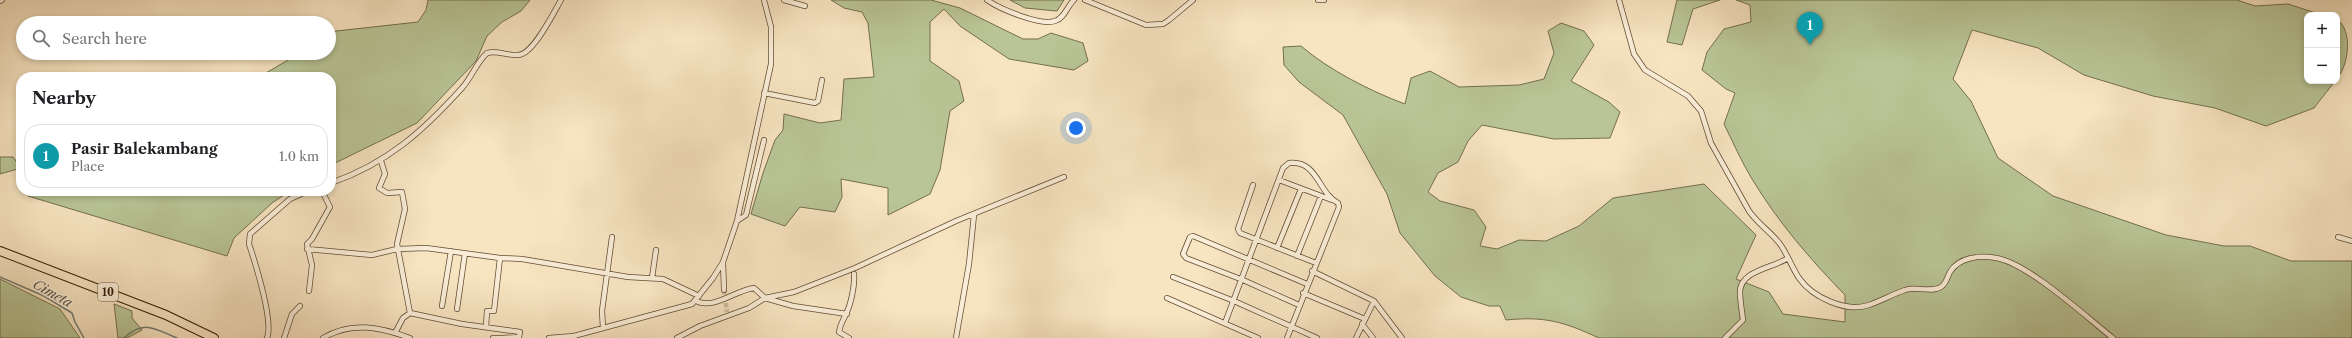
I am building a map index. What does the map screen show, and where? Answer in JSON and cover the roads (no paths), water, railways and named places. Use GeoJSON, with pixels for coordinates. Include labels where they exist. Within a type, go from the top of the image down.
{"type":"FeatureCollection","features":[{"type":"Feature","properties":{"kind":"highway","name":"10"},"geometry":{"type":"LineString","coordinates":[[0,251],[166,315],[214,338]]}},
{"type":"Feature","properties":{"kind":"street"},"geometry":{"type":"LineString","coordinates":[[336,181],[364,170],[381,161],[427,126],[462,87],[480,60],[487,54],[517,56],[528,50],[561,0]]}},
{"type":"Feature","properties":{"kind":"street"},"geometry":{"type":"LineString","coordinates":[[549,338],[574,336],[692,304],[696,301],[698,296],[723,262],[737,221],[771,64],[772,36],[764,0]]}},
{"type":"Feature","properties":{"kind":"street"},"geometry":{"type":"LineString","coordinates":[[784,0],[805,6]]}},
{"type":"Feature","properties":{"kind":"street"},"geometry":{"type":"LineString","coordinates":[[987,0],[1005,11],[1042,21],[1055,21],[1062,17],[1074,0]]}},
{"type":"Feature","properties":{"kind":"street"},"geometry":{"type":"LineString","coordinates":[[1086,0],[1132,22],[1146,25],[1162,24],[1178,15],[1193,0]]}},
{"type":"Feature","properties":{"kind":"street"},"geometry":{"type":"LineString","coordinates":[[1318,0],[1324,0]]}},
{"type":"Feature","properties":{"kind":"street"},"geometry":{"type":"LineString","coordinates":[[1619,0],[1634,54],[1645,70],[1688,96],[1701,111],[1711,143],[1740,196],[1756,222],[1779,242],[1800,280],[1813,293],[1830,302],[1855,307],[1868,306],[1908,289],[1936,289],[1946,282],[1956,264],[1962,260],[1996,258],[2017,266],[2055,292],[2113,338]]}},
{"type":"Feature","properties":{"kind":"street"},"geometry":{"type":"LineString","coordinates":[[764,93],[816,103],[822,80]]}},
{"type":"Feature","properties":{"kind":"street"},"geometry":{"type":"LineString","coordinates":[[737,221],[746,215],[764,140]]}},
{"type":"Feature","properties":{"kind":"street"},"geometry":{"type":"LineString","coordinates":[[381,161],[385,174],[379,188],[380,190],[387,193],[402,192],[404,196],[405,209],[397,249],[410,313]]}},
{"type":"Feature","properties":{"kind":"street"},"geometry":{"type":"LineString","coordinates":[[1225,323],[1243,280],[1285,165],[1296,163],[1314,172],[1324,190],[1332,200]]}},
{"type":"Feature","properties":{"kind":"street"},"geometry":{"type":"LineString","coordinates":[[677,338],[727,314],[749,308],[765,298],[794,292],[879,258],[956,221],[974,215],[1064,177]]}},
{"type":"Feature","properties":{"kind":"street"},"geometry":{"type":"LineString","coordinates":[[1280,180],[1332,200],[1338,203],[1339,207],[1303,293],[1287,338]]}},
{"type":"Feature","properties":{"kind":"street"},"geometry":{"type":"LineString","coordinates":[[1253,185],[1238,229],[1240,233],[1316,263]]}},
{"type":"Feature","properties":{"kind":"street"},"geometry":{"type":"LineString","coordinates":[[1277,248],[1301,189]]}},
{"type":"Feature","properties":{"kind":"street"},"geometry":{"type":"LineString","coordinates":[[267,338],[269,333],[266,311],[249,244],[250,234],[290,199],[297,196]]}},
{"type":"Feature","properties":{"kind":"street"},"geometry":{"type":"LineString","coordinates":[[309,291],[312,265],[306,244],[312,239],[330,208],[324,196]]}},
{"type":"Feature","properties":{"kind":"street"},"geometry":{"type":"LineString","coordinates":[[1297,256],[1321,196]]}},
{"type":"Feature","properties":{"kind":"street"},"geometry":{"type":"LineString","coordinates":[[956,338],[969,264],[974,215]]}},
{"type":"Feature","properties":{"kind":"street"},"geometry":{"type":"LineString","coordinates":[[1299,305],[1243,280],[1186,258],[1183,254],[1190,237],[1193,236],[1307,284]]}},
{"type":"Feature","properties":{"kind":"street"},"geometry":{"type":"LineString","coordinates":[[603,328],[602,311],[612,237]]}},
{"type":"Feature","properties":{"kind":"street"},"geometry":{"type":"LineString","coordinates":[[2338,237],[2352,241]]}},
{"type":"Feature","properties":{"kind":"street"},"geometry":{"type":"LineString","coordinates":[[307,249],[372,254],[397,249],[426,248],[500,258],[522,259],[539,264],[638,279],[652,278],[667,280],[698,296]]}},
{"type":"Feature","properties":{"kind":"street"},"geometry":{"type":"LineString","coordinates":[[652,278],[656,250]]}},
{"type":"Feature","properties":{"kind":"street"},"geometry":{"type":"LineString","coordinates":[[442,306],[451,251]]}},
{"type":"Feature","properties":{"kind":"street"},"geometry":{"type":"LineString","coordinates":[[457,309],[465,253]]}},
{"type":"Feature","properties":{"kind":"street"},"geometry":{"type":"LineString","coordinates":[[486,327],[487,311],[494,311],[500,258]]}},
{"type":"Feature","properties":{"kind":"street"},"geometry":{"type":"LineString","coordinates":[[1725,338],[1743,320],[1741,285],[1750,275],[1781,263],[1788,258]]}},
{"type":"Feature","properties":{"kind":"street"},"geometry":{"type":"LineString","coordinates":[[723,262],[724,290]]}},
{"type":"Feature","properties":{"kind":"street"},"geometry":{"type":"LineString","coordinates":[[1312,271],[1374,301],[1402,338]]}},
{"type":"Feature","properties":{"kind":"street"},"geometry":{"type":"LineString","coordinates":[[849,338],[839,332],[841,323],[846,314],[854,283],[854,274]]}},
{"type":"Feature","properties":{"kind":"street"},"geometry":{"type":"LineString","coordinates":[[1174,277],[1234,301],[1317,338]]}},
{"type":"Feature","properties":{"kind":"street"},"geometry":{"type":"LineString","coordinates":[[696,301],[701,303],[717,301],[741,290],[754,288],[765,298],[793,306],[846,314]]}},
{"type":"Feature","properties":{"kind":"street"},"geometry":{"type":"LineString","coordinates":[[1303,293],[1365,319]]}},
{"type":"Feature","properties":{"kind":"street"},"geometry":{"type":"LineString","coordinates":[[1167,298],[1258,338]]}},
{"type":"Feature","properties":{"kind":"street"},"geometry":{"type":"LineString","coordinates":[[1356,338],[1374,301]]}},
{"type":"Feature","properties":{"kind":"street"},"geometry":{"type":"LineString","coordinates":[[284,338],[292,314],[300,306]]}},
{"type":"Feature","properties":{"kind":"street"},"geometry":{"type":"LineString","coordinates":[[395,333],[402,318],[410,313],[520,332],[519,337],[493,338]]}},
{"type":"Feature","properties":{"kind":"street"},"geometry":{"type":"LineString","coordinates":[[1362,324],[1373,338]]}},
{"type":"Feature","properties":{"kind":"street"},"geometry":{"type":"LineString","coordinates":[[323,338],[349,328],[372,328],[410,338]]}},
{"type":"Feature","properties":{"kind":"waterway","name":"Cimeta"},"geometry":{"type":"LineString","coordinates":[[0,277],[44,296],[72,313],[84,338]]}},
{"type":"Feature","properties":{"kind":"waterway","name":"Cimeta"},"geometry":{"type":"LineString","coordinates":[[124,338],[131,332],[144,327],[156,329],[177,338]]}},
{"type":"Feature","properties":{"kind":"tunnel"},"geometry":{"type":"LineString","coordinates":[[724,290],[727,312]]}},
{"type":"Feature","properties":{"kind":"place","name":"Pasir Balekambang"},"geometry":{"type":"Point","coordinates":[1810,45]}}]}
